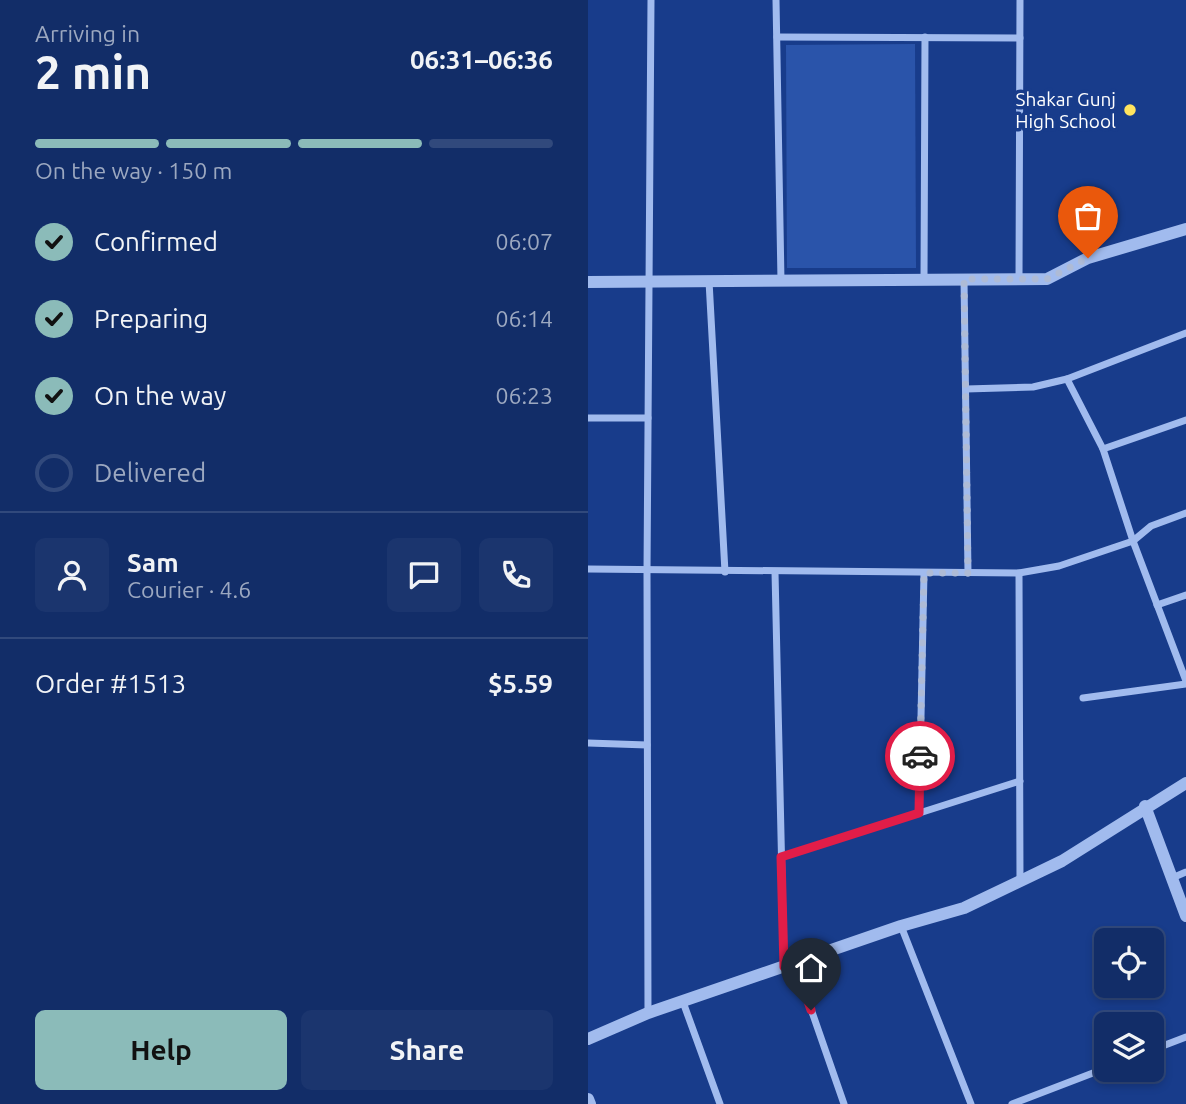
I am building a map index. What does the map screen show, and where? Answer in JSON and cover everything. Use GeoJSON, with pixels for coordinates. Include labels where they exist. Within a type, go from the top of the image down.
{"type":"FeatureCollection","features":[{"type":"Feature","properties":{"kind":"street"},"geometry":{"type":"LineString","coordinates":[[648,1013],[647,571],[651,0]]}},
{"type":"Feature","properties":{"kind":"street"},"geometry":{"type":"LineString","coordinates":[[776,0],[781,281]]}},
{"type":"Feature","properties":{"kind":"street"},"geometry":{"type":"LineString","coordinates":[[1020,0],[1020,279]]}},
{"type":"Feature","properties":{"kind":"street"},"geometry":{"type":"LineString","coordinates":[[777,37],[1020,38]]}},
{"type":"Feature","properties":{"kind":"street"},"geometry":{"type":"LineString","coordinates":[[924,279],[925,37]]}},
{"type":"Feature","properties":{"kind":"street"},"geometry":{"type":"LineString","coordinates":[[588,282],[1047,279],[1088,258],[1186,229]]}},
{"type":"Feature","properties":{"kind":"street"},"geometry":{"type":"LineString","coordinates":[[964,279],[968,573]]}},
{"type":"Feature","properties":{"kind":"street"},"geometry":{"type":"LineString","coordinates":[[709,281],[725,572]]}},
{"type":"Feature","properties":{"kind":"street"},"geometry":{"type":"LineString","coordinates":[[966,389],[1033,387],[1067,379],[1186,333]]}},
{"type":"Feature","properties":{"kind":"street"},"geometry":{"type":"LineString","coordinates":[[1067,379],[1103,449],[1133,541],[1186,683],[1083,698]]}},
{"type":"Feature","properties":{"kind":"street"},"geometry":{"type":"LineString","coordinates":[[588,418],[648,418]]}},
{"type":"Feature","properties":{"kind":"street"},"geometry":{"type":"LineString","coordinates":[[1103,449],[1186,419]]}},
{"type":"Feature","properties":{"kind":"street"},"geometry":{"type":"LineString","coordinates":[[588,569],[1019,573],[1059,566],[1133,541],[1151,526],[1186,513]]}},
{"type":"Feature","properties":{"kind":"street"},"geometry":{"type":"LineString","coordinates":[[775,572],[781,857],[789,965],[844,1104]]}},
{"type":"Feature","properties":{"kind":"street"},"geometry":{"type":"LineString","coordinates":[[919,813],[924,573]]}},
{"type":"Feature","properties":{"kind":"street"},"geometry":{"type":"LineString","coordinates":[[1019,573],[1020,880]]}},
{"type":"Feature","properties":{"kind":"street"},"geometry":{"type":"LineString","coordinates":[[1157,605],[1186,595]]}},
{"type":"Feature","properties":{"kind":"street"},"geometry":{"type":"LineString","coordinates":[[588,743],[648,745]]}},
{"type":"Feature","properties":{"kind":"street"},"geometry":{"type":"LineString","coordinates":[[781,857],[1020,781]]}},
{"type":"Feature","properties":{"kind":"street"},"geometry":{"type":"LineString","coordinates":[[588,1039],[648,1013],[901,926],[964,908],[1062,861],[1145,806],[1186,783]]}},
{"type":"Feature","properties":{"kind":"street"},"geometry":{"type":"LineString","coordinates":[[1145,806],[1186,916]]}},
{"type":"Feature","properties":{"kind":"street"},"geometry":{"type":"LineString","coordinates":[[1172,878],[1186,872]]}},
{"type":"Feature","properties":{"kind":"street"},"geometry":{"type":"LineString","coordinates":[[901,926],[971,1104]]}},
{"type":"Feature","properties":{"kind":"street"},"geometry":{"type":"LineString","coordinates":[[683,1002],[720,1104]]}},
{"type":"Feature","properties":{"kind":"street"},"geometry":{"type":"LineString","coordinates":[[1164,1045],[1186,1037]]}},
{"type":"Feature","properties":{"kind":"street"},"geometry":{"type":"LineString","coordinates":[[1012,1104],[1094,1073]]}},
{"type":"Feature","properties":{"kind":"street"},"geometry":{"type":"LineString","coordinates":[[588,1099],[590,1104]]}},
{"type":"Feature","properties":{"kind":"shaded area"},"geometry":{"type":"Polygon","coordinates":[[[915,44],[916,268],[787,268],[786,45],[915,44]]]}},
{"type":"Feature","properties":{"kind":"way so far"},"geometry":{"type":"LineString","coordinates":[[920,756],[924,573],[968,573],[964,279],[1047,279],[1088,258]]}},
{"type":"Feature","properties":{"kind":"place","name":"Shakar Gunj High School"},"geometry":{"type":"Point","coordinates":[1130,110]}},
{"type":"Feature","properties":{"kind":"route"},"geometry":{"type":"LineString","coordinates":[[811,1010],[795,963],[784,967],[781,857],[919,813],[920,756]]}}]}
